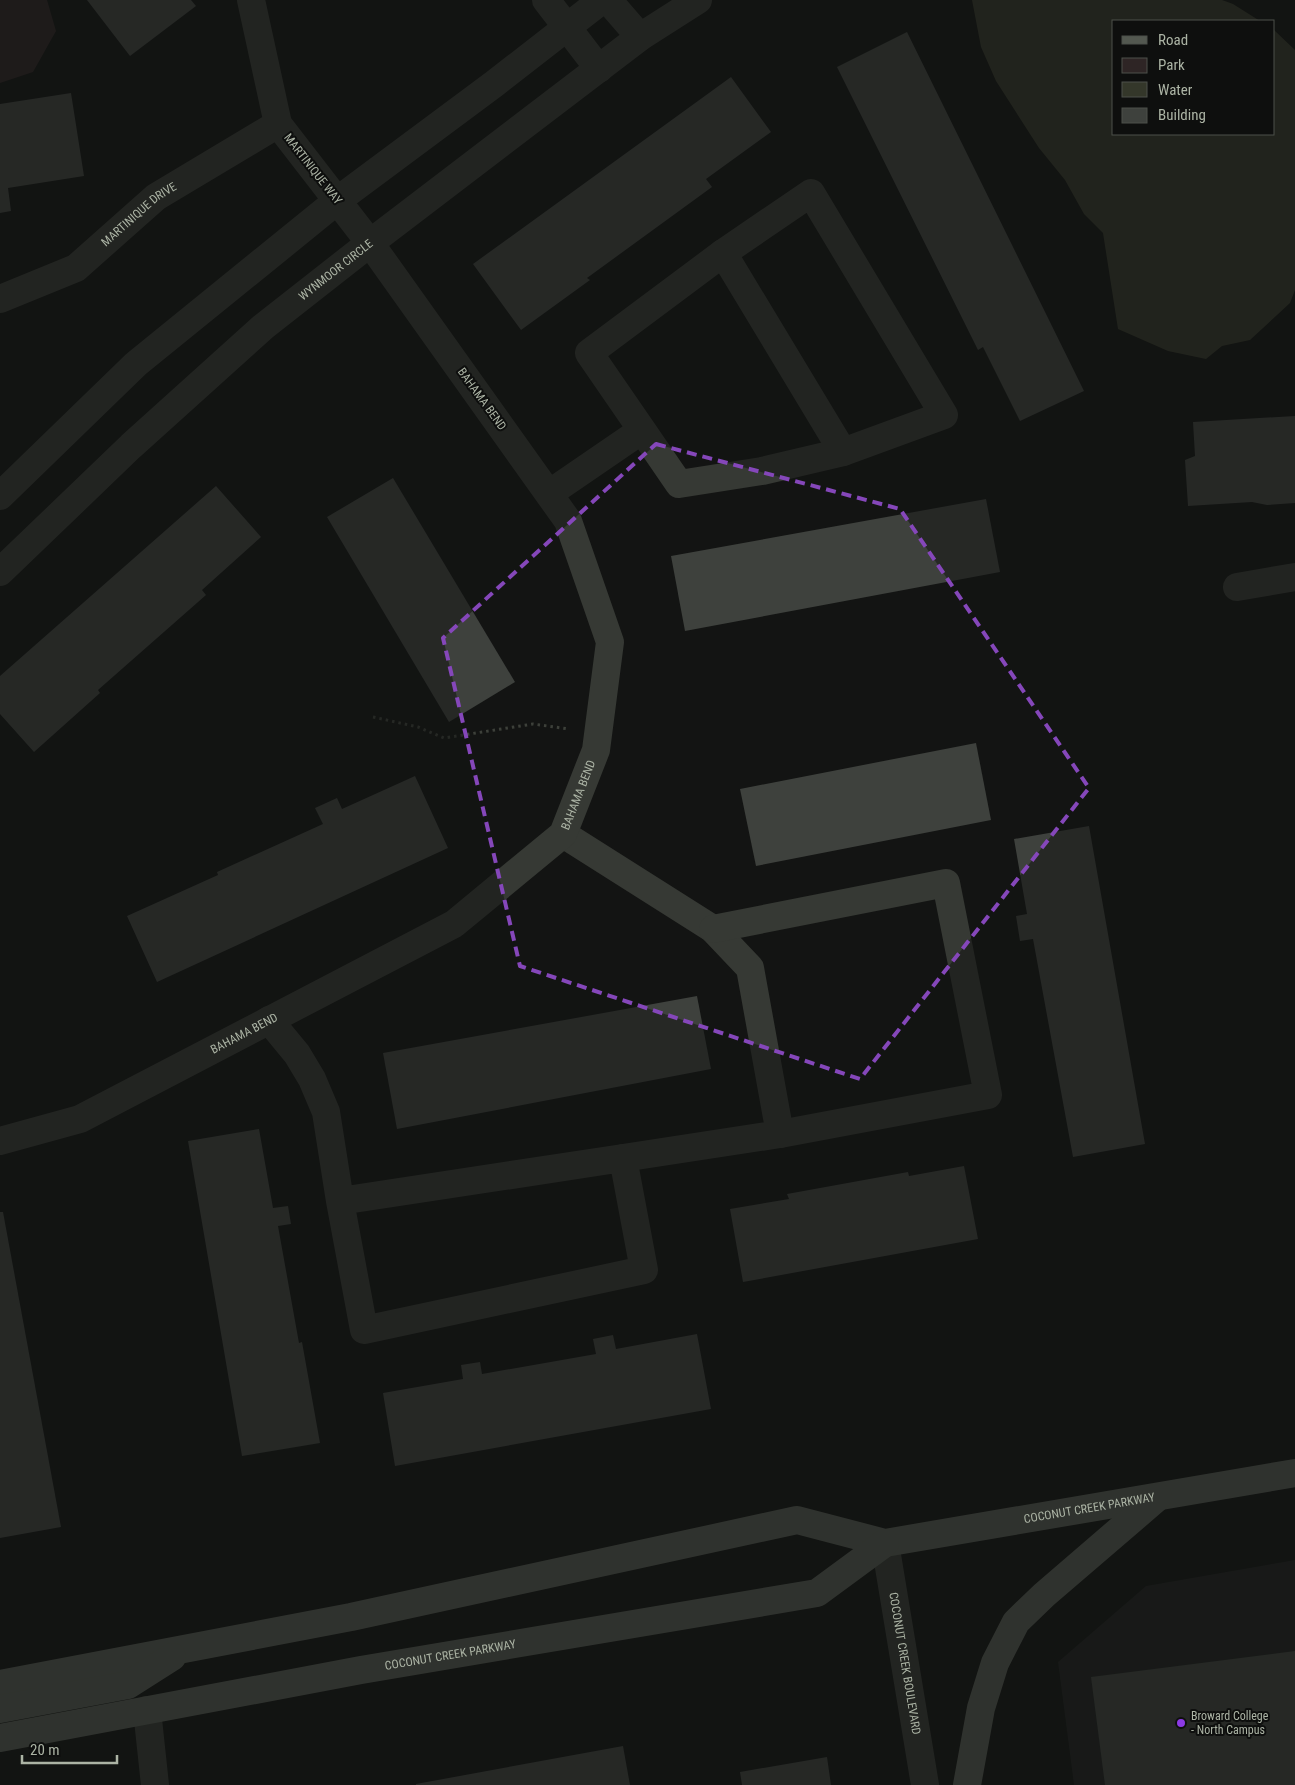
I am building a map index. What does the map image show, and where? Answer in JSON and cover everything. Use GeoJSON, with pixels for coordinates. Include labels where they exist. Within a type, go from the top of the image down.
{"type":"FeatureCollection","features":[{"type":"Feature","properties":{"kind":"main road","name":"COCONUT CREEK PARKWAY"},"geometry":{"type":"LineString","coordinates":[[0,1684],[351,1617],[797,1520],[885,1542],[1295,1473]]}},
{"type":"Feature","properties":{"kind":"main road"},"geometry":{"type":"LineString","coordinates":[[967,1785],[981,1708],[995,1663],[1016,1622],[1044,1595],[1158,1497]]}},
{"type":"Feature","properties":{"kind":"main road","name":"COCONUT CREEK PARKWAY"},"geometry":{"type":"LineString","coordinates":[[0,1738],[361,1670],[817,1593],[885,1542]]}},
{"type":"Feature","properties":{"kind":"main road"},"geometry":{"type":"LineString","coordinates":[[0,1709],[128,1685],[184,1649]]}},
{"type":"Feature","properties":{"kind":"street","name":"MARTINIQUE WAY"},"geometry":{"type":"LineString","coordinates":[[251,0],[278,124],[370,243]]}},
{"type":"Feature","properties":{"kind":"street"},"geometry":{"type":"LineString","coordinates":[[546,0],[599,69]]}},
{"type":"Feature","properties":{"kind":"street"},"geometry":{"type":"LineString","coordinates":[[0,496],[136,364],[338,200],[494,84],[602,0]]}},
{"type":"Feature","properties":{"kind":"street"},"geometry":{"type":"LineString","coordinates":[[608,0],[640,37]]}},
{"type":"Feature","properties":{"kind":"street","name":"WYNMOOR CIRCLE"},"geometry":{"type":"LineString","coordinates":[[0,572],[131,446],[248,340],[370,243],[640,37],[698,0]]}},
{"type":"Feature","properties":{"kind":"street","name":"MARTINIQUE DRIVE"},"geometry":{"type":"LineString","coordinates":[[0,299],[76,268],[156,197],[278,124]]}},
{"type":"Feature","properties":{"kind":"street"},"geometry":{"type":"LineString","coordinates":[[811,193],[944,415],[843,452],[762,471],[679,484],[589,354],[723,254],[811,193]]}},
{"type":"Feature","properties":{"kind":"street","name":"BAHAMA BEND"},"geometry":{"type":"LineString","coordinates":[[0,1141],[80,1119],[454,924],[563,834],[596,750],[610,642],[568,521],[550,493],[370,243]]}},
{"type":"Feature","properties":{"kind":"street"},"geometry":{"type":"LineString","coordinates":[[723,254],[843,452]]}},
{"type":"Feature","properties":{"kind":"street"},"geometry":{"type":"LineString","coordinates":[[550,493],[642,430]]}},
{"type":"Feature","properties":{"kind":"street"},"geometry":{"type":"LineString","coordinates":[[1237,587],[1295,577]]}},
{"type":"Feature","properties":{"kind":"street"},"geometry":{"type":"LineString","coordinates":[[563,834],[713,930],[750,968],[780,1134]]}},
{"type":"Feature","properties":{"kind":"street"},"geometry":{"type":"LineString","coordinates":[[340,1201],[780,1134],[988,1094],[946,883],[713,930]]}},
{"type":"Feature","properties":{"kind":"street"},"geometry":{"type":"LineString","coordinates":[[269,1020],[297,1054],[312,1079],[326,1112],[364,1330],[644,1270],[623,1158]]}},
{"type":"Feature","properties":{"kind":"street","name":"COCONUT CREEK BOULEVARD"},"geometry":{"type":"LineString","coordinates":[[885,1542],[925,1785]]}},
{"type":"Feature","properties":{"kind":"street"},"geometry":{"type":"LineString","coordinates":[[147,1710],[155,1785]]}},
{"type":"Feature","properties":{"kind":"path"},"geometry":{"type":"LineString","coordinates":[[373,717],[418,727],[444,738],[533,724],[576,730]]}},
{"type":"Feature","properties":{"kind":"highlighted area"},"geometry":{"type":"Polygon","coordinates":[[[656,444],[900,509],[1089,788],[860,1079],[520,966],[443,638],[656,444]]]}},
{"type":"Feature","properties":{"kind":"shaded area","name":"Broward College - North Campus"},"geometry":{"type":"Polygon","coordinates":[[[1295,1560],[1295,1785],[1074,1785],[1058,1662],[1146,1586],[1295,1560]]]}},
{"type":"Feature","properties":{"kind":"green space"},"geometry":{"type":"Polygon","coordinates":[[[0,0],[47,0],[56,31],[33,72],[0,83],[0,0]]]}},
{"type":"Feature","properties":{"kind":"water"},"geometry":{"type":"Polygon","coordinates":[[[972,0],[1222,0],[1233,4],[1258,20],[1112,20],[1112,135],[1275,135],[1275,31],[1295,50],[1295,290],[1290,303],[1250,340],[1222,346],[1206,359],[1168,351],[1118,329],[1103,233],[1084,214],[1065,180],[1039,148],[996,81],[981,47],[972,0]]]}},
{"type":"Feature","properties":{"kind":"building"},"geometry":{"type":"Polygon","coordinates":[[[87,0],[191,0],[196,6],[130,56],[87,0]]]}},
{"type":"Feature","properties":{"kind":"building"},"geometry":{"type":"Polygon","coordinates":[[[907,32],[1084,391],[1020,421],[983,347],[978,350],[837,67],[907,32]]]}},
{"type":"Feature","properties":{"kind":"building"},"geometry":{"type":"Polygon","coordinates":[[[731,77],[771,132],[706,179],[712,187],[587,278],[590,280],[521,330],[473,264],[731,77]]]}},
{"type":"Feature","properties":{"kind":"building"},"geometry":{"type":"Polygon","coordinates":[[[71,93],[84,176],[8,188],[11,211],[0,213],[0,104],[71,93]]]}},
{"type":"Feature","properties":{"kind":"building"},"geometry":{"type":"Polygon","coordinates":[[[1295,416],[1295,503],[1267,505],[1252,502],[1188,506],[1185,460],[1195,456],[1193,422],[1295,416]]]}},
{"type":"Feature","properties":{"kind":"building"},"geometry":{"type":"Polygon","coordinates":[[[393,478],[515,682],[449,722],[327,517],[393,478]]]}},
{"type":"Feature","properties":{"kind":"building"},"geometry":{"type":"Polygon","coordinates":[[[216,486],[261,537],[202,590],[206,595],[98,690],[100,693],[34,752],[0,714],[0,676],[216,486]]]}},
{"type":"Feature","properties":{"kind":"building"},"geometry":{"type":"Polygon","coordinates":[[[986,499],[1000,572],[685,631],[671,556],[986,499]]]}},
{"type":"Feature","properties":{"kind":"building"},"geometry":{"type":"Polygon","coordinates":[[[976,743],[991,820],[756,866],[740,789],[976,743]]]}},
{"type":"Feature","properties":{"kind":"building"},"geometry":{"type":"Polygon","coordinates":[[[415,776],[448,848],[157,982],[127,916],[218,875],[217,872],[323,824],[315,808],[337,798],[342,809],[415,776]]]}},
{"type":"Feature","properties":{"kind":"building"},"geometry":{"type":"Polygon","coordinates":[[[1089,826],[1145,1144],[1073,1157],[1033,939],[1020,941],[1016,916],[1027,914],[1014,839],[1089,826]]]}},
{"type":"Feature","properties":{"kind":"building"},"geometry":{"type":"Polygon","coordinates":[[[697,996],[711,1069],[397,1129],[383,1053],[697,996]]]}},
{"type":"Feature","properties":{"kind":"building"},"geometry":{"type":"Polygon","coordinates":[[[259,1129],[273,1208],[288,1206],[291,1224],[278,1226],[299,1343],[302,1342],[320,1443],[242,1456],[188,1141],[259,1129]]]}},
{"type":"Feature","properties":{"kind":"building"},"geometry":{"type":"Polygon","coordinates":[[[964,1166],[978,1239],[743,1282],[730,1209],[789,1199],[787,1194],[908,1172],[909,1176],[964,1166]]]}},
{"type":"Feature","properties":{"kind":"building"},"geometry":{"type":"Polygon","coordinates":[[[0,1212],[3,1212],[61,1527],[0,1538],[0,1212]]]}},
{"type":"Feature","properties":{"kind":"building"},"geometry":{"type":"Polygon","coordinates":[[[697,1334],[711,1409],[395,1466],[383,1393],[463,1379],[461,1365],[480,1362],[482,1374],[596,1354],[593,1339],[613,1335],[616,1349],[697,1334]]]}},
{"type":"Feature","properties":{"kind":"building"},"geometry":{"type":"Polygon","coordinates":[[[1295,1651],[1295,1785],[1105,1785],[1091,1677],[1295,1651]]]}},
{"type":"Feature","properties":{"kind":"building"},"geometry":{"type":"Polygon","coordinates":[[[623,1746],[630,1785],[416,1785],[416,1784],[623,1746]]]}},
{"type":"Feature","properties":{"kind":"building"},"geometry":{"type":"Polygon","coordinates":[[[827,1757],[831,1785],[742,1785],[740,1772],[827,1757]]]}},
{"type":"Feature","properties":{"kind":"place","name":"Broward College - North Campus"},"geometry":{"type":"Point","coordinates":[1181,1723]}}]}
